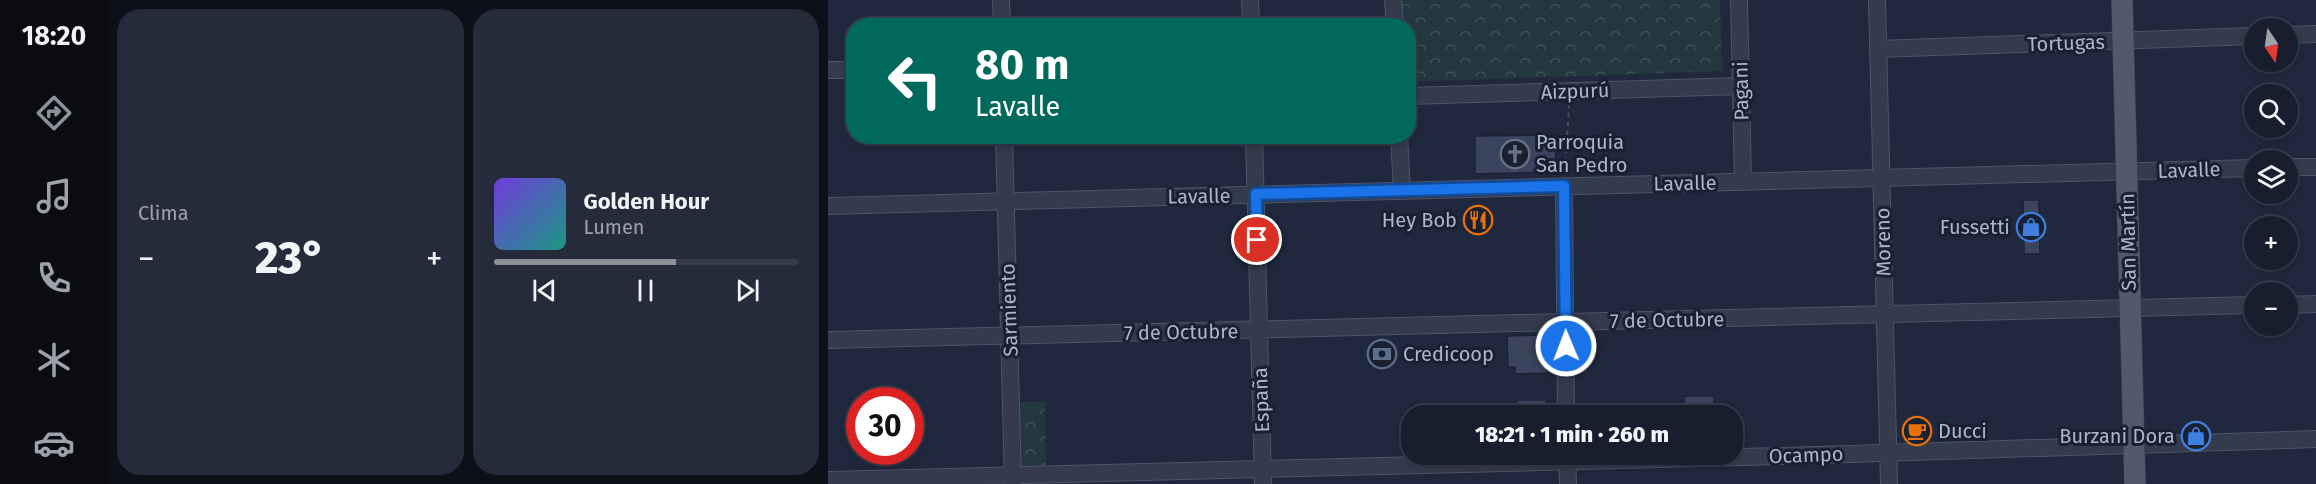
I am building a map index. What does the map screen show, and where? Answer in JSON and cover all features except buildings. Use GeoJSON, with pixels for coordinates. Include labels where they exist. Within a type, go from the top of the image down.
{"type":"FeatureCollection","features":[{"type":"Feature","properties":{"kind":"main road","name":"San Martín"},"geometry":{"type":"LineString","coordinates":[[2122,0],[2135,484]]}},
{"type":"Feature","properties":{"kind":"street"},"geometry":{"type":"LineString","coordinates":[[1001,0],[1002,18]]}},
{"type":"Feature","properties":{"kind":"street"},"geometry":{"type":"LineString","coordinates":[[1250,0],[1251,18]]}},
{"type":"Feature","properties":{"kind":"street"},"geometry":{"type":"LineString","coordinates":[[1393,0],[1394,18]]}},
{"type":"Feature","properties":{"kind":"street","name":"Pagani"},"geometry":{"type":"LineString","coordinates":[[1739,0],[1743,182]]}},
{"type":"Feature","properties":{"kind":"street","name":"Moreno"},"geometry":{"type":"LineString","coordinates":[[1877,0],[1889,484]]}},
{"type":"Feature","properties":{"kind":"street"},"geometry":{"type":"LineString","coordinates":[[2298,35],[2316,34]]}},
{"type":"Feature","properties":{"kind":"street","name":"Tortugas"},"geometry":{"type":"LineString","coordinates":[[1878,49],[2244,36]]}},
{"type":"Feature","properties":{"kind":"street"},"geometry":{"type":"LineString","coordinates":[[828,70],[846,70]]}},
{"type":"Feature","properties":{"kind":"street","name":"Aizpurú"},"geometry":{"type":"LineString","coordinates":[[1416,96],[1742,86]]}},
{"type":"Feature","properties":{"kind":"street","name":"Sarmiento"},"geometry":{"type":"LineString","coordinates":[[1004,144],[1013,480]]}},
{"type":"Feature","properties":{"kind":"street","name":"España"},"geometry":{"type":"LineString","coordinates":[[1254,144],[1263,477]]}},
{"type":"Feature","properties":{"kind":"street"},"geometry":{"type":"LineString","coordinates":[[1400,144],[1402,191]]}},
{"type":"Feature","properties":{"kind":"street"},"geometry":{"type":"LineString","coordinates":[[2298,167],[2316,167]]}},
{"type":"Feature","properties":{"kind":"street","name":"Lavalle"},"geometry":{"type":"LineString","coordinates":[[828,206],[2244,168]]}},
{"type":"Feature","properties":{"kind":"street"},"geometry":{"type":"LineString","coordinates":[[1564,186],[1566,405]]}},
{"type":"Feature","properties":{"kind":"street"},"geometry":{"type":"LineString","coordinates":[[2298,305],[2316,304]]}},
{"type":"Feature","properties":{"kind":"street","name":"7 de Octubre"},"geometry":{"type":"LineString","coordinates":[[828,340],[2244,305]]}},
{"type":"Feature","properties":{"kind":"street","name":"Ocampo"},"geometry":{"type":"LineString","coordinates":[[1743,455],[2316,440]]}},
{"type":"Feature","properties":{"kind":"street","name":"Ocampo"},"geometry":{"type":"LineString","coordinates":[[828,480],[1263,477],[1455,465]]}},
{"type":"Feature","properties":{"kind":"street"},"geometry":{"type":"LineString","coordinates":[[1567,465],[1568,484]]}},
{"type":"Feature","properties":{"kind":"path"},"geometry":{"type":"LineString","coordinates":[[1564,186],[1570,91]]}},
{"type":"Feature","properties":{"kind":"green space"},"geometry":{"type":"Polygon","coordinates":[[[1399,0],[1720,0],[1722,71],[1416,82],[1416,18],[1400,18],[1399,0]]]}},
{"type":"Feature","properties":{"kind":"green space"},"geometry":{"type":"Polygon","coordinates":[[[1011,402],[1045,402],[1046,475],[1013,476],[1011,402]]]}},
{"type":"Feature","properties":{"kind":"green space"},"geometry":{"type":"Polygon","coordinates":[[[1594,403],[1626,403],[1626,405],[1594,405],[1594,403]]]}},
{"type":"Feature","properties":{"kind":"place","name":"Parroquia San Pedro"},"geometry":{"type":"Point","coordinates":[1515,154]}},
{"type":"Feature","properties":{"kind":"place","name":"Hey Bob"},"geometry":{"type":"Point","coordinates":[1478,220]}},
{"type":"Feature","properties":{"kind":"place","name":"Fussetti"},"geometry":{"type":"Point","coordinates":[2031,227]}},
{"type":"Feature","properties":{"kind":"place","name":"Credicoop"},"geometry":{"type":"Point","coordinates":[1382,354]}},
{"type":"Feature","properties":{"kind":"place","name":"Ducci"},"geometry":{"type":"Point","coordinates":[1917,431]}},
{"type":"Feature","properties":{"kind":"place","name":"Burzani Dora"},"geometry":{"type":"Point","coordinates":[2196,436]}},
{"type":"Feature","properties":{"kind":"route"},"geometry":{"type":"LineString","coordinates":[[1257,240],[1256,194],[1564,186],[1566,346]]}}]}
